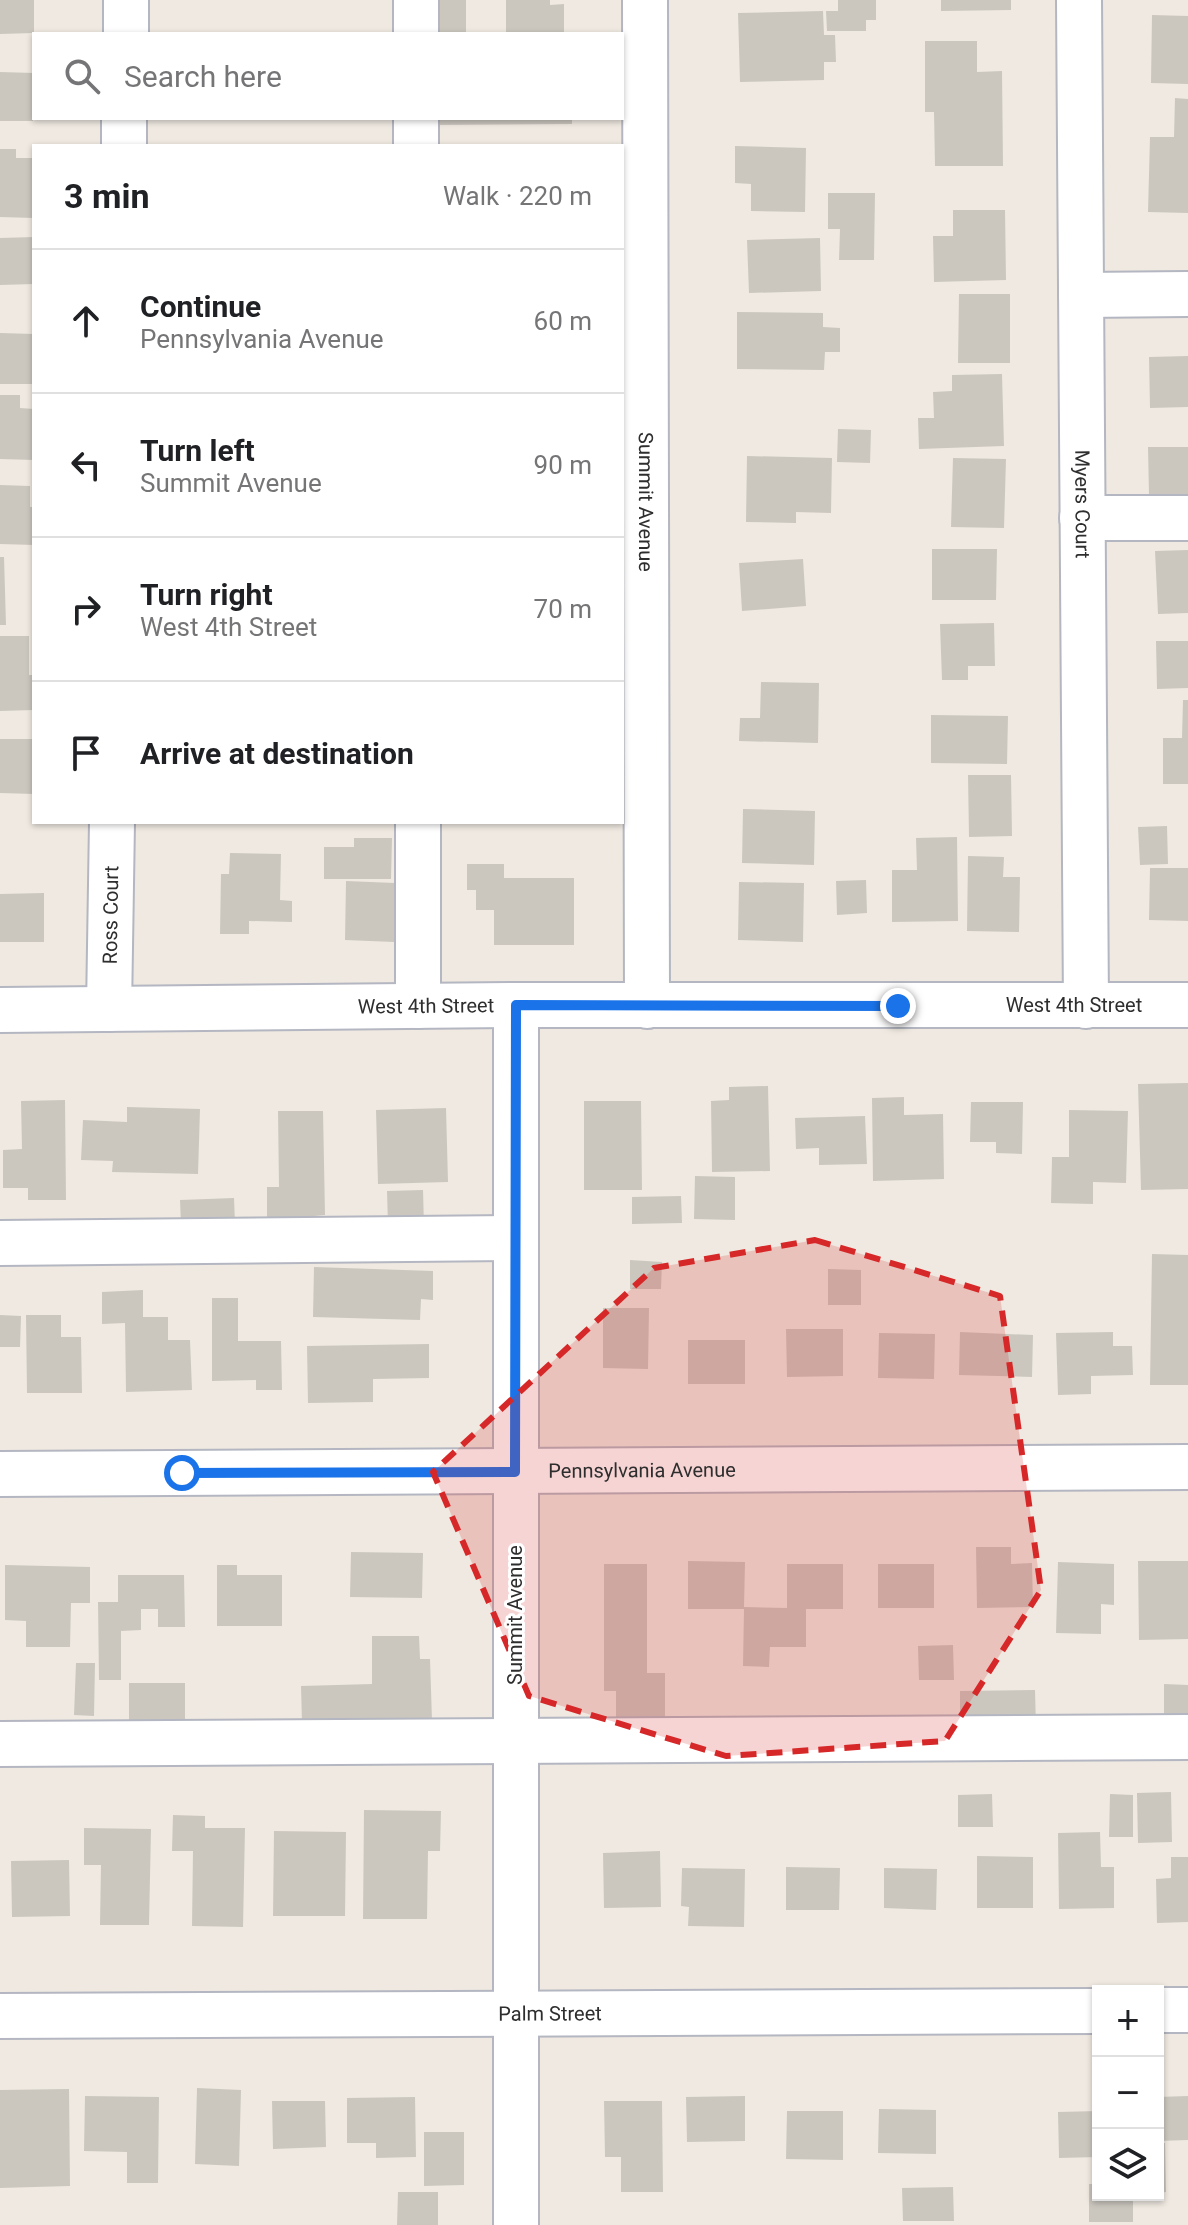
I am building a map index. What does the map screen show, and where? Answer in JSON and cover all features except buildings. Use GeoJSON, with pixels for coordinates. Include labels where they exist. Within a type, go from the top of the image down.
{"type":"FeatureCollection","features":[{"type":"Feature","properties":{"kind":"street"},"geometry":{"type":"LineString","coordinates":[[126,0],[126,32]]}},
{"type":"Feature","properties":{"kind":"street"},"geometry":{"type":"LineString","coordinates":[[416,0],[416,32]]}},
{"type":"Feature","properties":{"kind":"street","name":"Summit Avenue"},"geometry":{"type":"LineString","coordinates":[[645,0],[647,1006]]}},
{"type":"Feature","properties":{"kind":"street","name":"Myers Court"},"geometry":{"type":"LineString","coordinates":[[1079,0],[1086,1006]]}},
{"type":"Feature","properties":{"kind":"street"},"geometry":{"type":"LineString","coordinates":[[124,120],[124,144]]}},
{"type":"Feature","properties":{"kind":"street"},"geometry":{"type":"LineString","coordinates":[[416,120],[416,144]]}},
{"type":"Feature","properties":{"kind":"street"},"geometry":{"type":"LineString","coordinates":[[1081,295],[1188,294]]}},
{"type":"Feature","properties":{"kind":"street"},"geometry":{"type":"LineString","coordinates":[[1082,518],[1188,518]]}},
{"type":"Feature","properties":{"kind":"street","name":"Ross Court"},"geometry":{"type":"LineString","coordinates":[[109,1009],[112,824]]}},
{"type":"Feature","properties":{"kind":"street"},"geometry":{"type":"LineString","coordinates":[[418,824],[418,1006]]}},
{"type":"Feature","properties":{"kind":"street","name":"Summit Avenue"},"geometry":{"type":"LineString","coordinates":[[516,1005],[516,2225]]}},
{"type":"Feature","properties":{"kind":"street","name":"West 4th Street"},"geometry":{"type":"LineString","coordinates":[[0,1010],[516,1005],[1188,1005]]}},
{"type":"Feature","properties":{"kind":"street"},"geometry":{"type":"LineString","coordinates":[[0,1243],[515,1238]]}},
{"type":"Feature","properties":{"kind":"street","name":"Pennsylvania Avenue"},"geometry":{"type":"LineString","coordinates":[[0,1474],[1188,1467]]}},
{"type":"Feature","properties":{"kind":"street"},"geometry":{"type":"LineString","coordinates":[[0,1744],[1188,1737]]}},
{"type":"Feature","properties":{"kind":"street"},"geometry":{"type":"LineString","coordinates":[[1164,2010],[1188,2010]]}},
{"type":"Feature","properties":{"kind":"street","name":"Palm Street"},"geometry":{"type":"LineString","coordinates":[[0,2016],[1092,2011]]}},
{"type":"Feature","properties":{"kind":"highlighted area"},"geometry":{"type":"Polygon","coordinates":[[[815,1240],[1000,1296],[1041,1590],[945,1741],[726,1756],[529,1696],[433,1472],[654,1268],[815,1240]]]}},
{"type":"Feature","properties":{"kind":"route"},"geometry":{"type":"LineString","coordinates":[[182,1473],[515,1472],[516,1005],[898,1006]]}}]}
